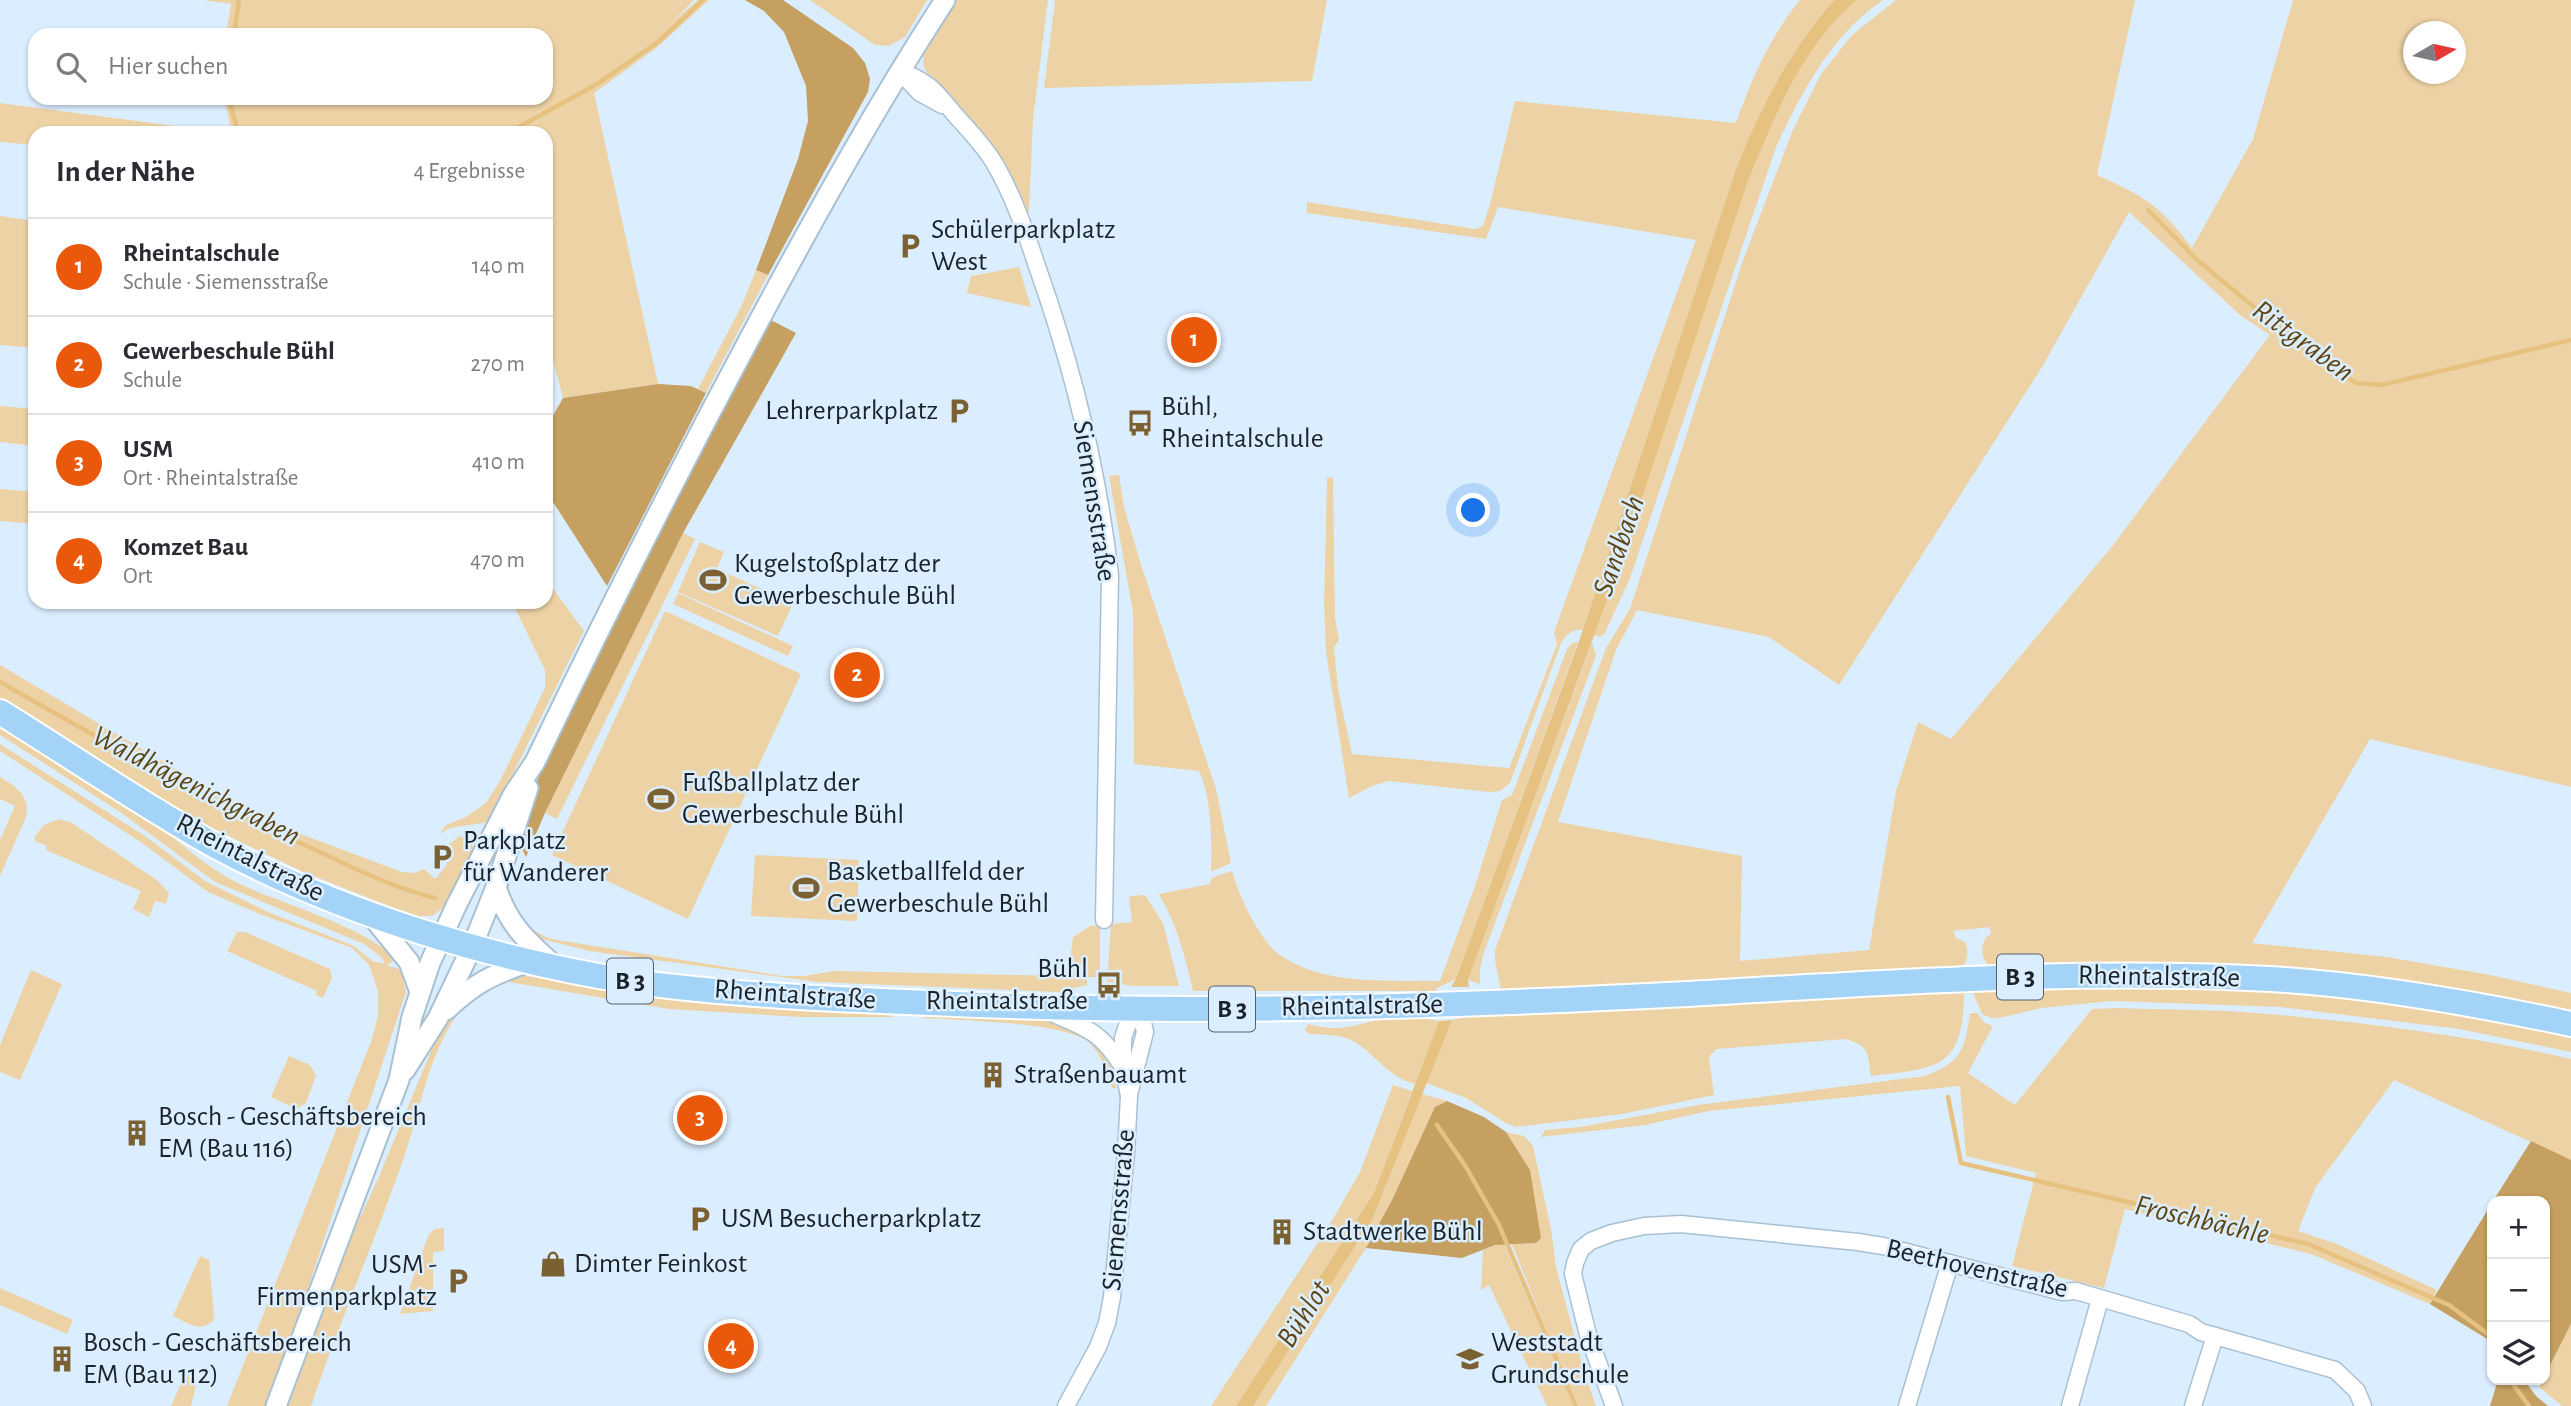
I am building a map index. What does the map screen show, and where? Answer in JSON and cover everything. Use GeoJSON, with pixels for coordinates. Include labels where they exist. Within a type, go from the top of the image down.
{"type":"FeatureCollection","features":[{"type":"Feature","properties":{"kind":"main road","name":"Rheintalstraße"},"geometry":{"type":"LineString","coordinates":[[0,712],[215,845],[304,888],[370,914],[472,947],[556,968],[627,981],[705,989],[1039,1008],[1282,1009],[1467,1004],[1976,978],[2127,975],[2273,980],[2385,990],[2571,1024]]}},
{"type":"Feature","properties":{"kind":"street"},"geometry":{"type":"LineString","coordinates":[[276,1406],[399,1080],[412,1017],[441,937],[513,794],[535,762],[708,415],[825,197],[899,71],[945,0]]}},
{"type":"Feature","properties":{"kind":"street","name":"Siemensstraße"},"geometry":{"type":"LineString","coordinates":[[899,71],[919,78],[932,88],[993,162],[1023,226],[1054,314],[1074,384],[1103,518],[1110,575],[1104,920]]}},
{"type":"Feature","properties":{"kind":"street"},"geometry":{"type":"LineString","coordinates":[[399,1080],[438,1018],[472,947],[496,887],[535,762]]}},
{"type":"Feature","properties":{"kind":"street"},"geometry":{"type":"LineString","coordinates":[[496,887],[514,928],[556,968]]}},
{"type":"Feature","properties":{"kind":"street"},"geometry":{"type":"LineString","coordinates":[[370,914],[409,962],[420,992]]}},
{"type":"Feature","properties":{"kind":"street"},"geometry":{"type":"LineString","coordinates":[[438,1018],[472,986],[529,962]]}},
{"type":"Feature","properties":{"kind":"street"},"geometry":{"type":"LineString","coordinates":[[1039,1008],[1093,1031],[1109,1046],[1123,1068]]}},
{"type":"Feature","properties":{"kind":"street"},"geometry":{"type":"LineString","coordinates":[[1129,1096],[1144,1032],[1140,1008]]}},
{"type":"Feature","properties":{"kind":"street","name":"Siemensstraße"},"geometry":{"type":"LineString","coordinates":[[1066,1406],[1098,1347],[1107,1323],[1112,1297],[1129,1096],[1123,1068],[1123,1038],[1127,1026],[1140,1008]]}},
{"type":"Feature","properties":{"kind":"street","name":"Beethovenstraße"},"geometry":{"type":"LineString","coordinates":[[1614,1406],[1578,1298],[1573,1274],[1574,1263],[1581,1249],[1591,1241],[1644,1226],[1681,1224],[1858,1242],[2062,1292],[2076,1292],[2101,1298],[2189,1324],[2201,1332],[2334,1370],[2350,1382],[2363,1406]]}},
{"type":"Feature","properties":{"kind":"street"},"geometry":{"type":"LineString","coordinates":[[1907,1406],[1950,1263]]}},
{"type":"Feature","properties":{"kind":"street"},"geometry":{"type":"LineString","coordinates":[[2070,1406],[2101,1298]]}},
{"type":"Feature","properties":{"kind":"street"},"geometry":{"type":"LineString","coordinates":[[2193,1406],[2215,1336]]}},
{"type":"Feature","properties":{"kind":"shaded area"},"geometry":{"type":"Polygon","coordinates":[[[204,0],[694,0],[671,23],[698,0],[709,0],[655,49],[594,93],[658,384],[563,398],[553,360],[553,126],[230,126],[226,105],[553,105],[553,28],[227,28],[231,4],[204,0]]]}},
{"type":"Feature","properties":{"kind":"shaded area"},"geometry":{"type":"Polygon","coordinates":[[[745,0],[783,0],[853,48],[865,63],[870,79],[868,92],[768,275],[756,270],[798,159],[808,121],[806,86],[784,32],[764,11],[745,0]]]}},
{"type":"Feature","properties":{"kind":"shaded area"},"geometry":{"type":"Polygon","coordinates":[[[810,0],[927,0],[905,37],[889,46],[875,45],[810,0]]]}},
{"type":"Feature","properties":{"kind":"shaded area"},"geometry":{"type":"Polygon","coordinates":[[[955,0],[1048,0],[1033,120],[1029,211],[1026,214],[924,68],[923,58],[928,41],[955,0]]]}},
{"type":"Feature","properties":{"kind":"shaded area"},"geometry":{"type":"Polygon","coordinates":[[[1055,0],[1327,0],[1312,81],[1044,88],[1055,0]]]}},
{"type":"Feature","properties":{"kind":"shaded area"},"geometry":{"type":"Polygon","coordinates":[[[1800,0],[1834,0],[1778,79],[1737,166],[1583,630],[1575,630],[1561,643],[1510,783],[1500,791],[1489,792],[1389,781],[1349,798],[1326,652],[1324,604],[1327,478],[1333,477],[1335,618],[1339,640],[1334,647],[1338,689],[1352,754],[1509,768],[1557,644],[1554,632],[1696,240],[1498,207],[1486,239],[1307,213],[1307,202],[1475,229],[1483,226],[1515,101],[1736,123],[1763,58],[1800,0]]]}},
{"type":"Feature","properties":{"kind":"shaded area"},"geometry":{"type":"Polygon","coordinates":[[[1857,0],[1883,0],[1865,14],[1833,47],[1796,106],[1776,147],[1630,578],[1605,633],[1600,637],[1594,635],[1748,181],[1780,107],[1805,60],[1838,18],[1857,0]]]}},
{"type":"Feature","properties":{"kind":"shaded area"},"geometry":{"type":"Polygon","coordinates":[[[1896,0],[2135,0],[2097,175],[2140,196],[2161,212],[2192,248],[2253,139],[2293,0],[2571,0],[2571,787],[2370,739],[2252,943],[2387,957],[2485,974],[2571,993],[2571,1012],[2154,964],[2045,962],[1988,965],[1982,951],[1986,937],[1991,934],[1989,927],[1953,931],[1956,938],[1965,942],[1966,946],[1966,962],[1962,968],[1634,986],[1501,990],[1495,950],[1606,648],[1630,609],[1742,263],[1792,132],[1821,74],[1852,35],[1896,0]],[[2129,212],[2042,367],[1839,685],[1769,637],[1637,610],[1616,650],[1558,822],[1742,856],[1740,961],[1869,950],[1896,791],[1918,722],[1951,739],[2114,544],[2270,335],[2240,315],[2129,212]]]}},
{"type":"Feature","properties":{"kind":"shaded area"},"geometry":{"type":"Polygon","coordinates":[[[0,103],[176,126],[28,126],[28,144],[0,142],[0,103]]]}},
{"type":"Feature","properties":{"kind":"shaded area"},"geometry":{"type":"Polygon","coordinates":[[[0,216],[28,220],[28,347],[0,345],[0,216]]]}},
{"type":"Feature","properties":{"kind":"shaded area"},"geometry":{"type":"Polygon","coordinates":[[[1019,267],[1031,307],[967,293],[971,276],[1019,267]]]}},
{"type":"Feature","properties":{"kind":"shaded area"},"geometry":{"type":"Polygon","coordinates":[[[756,270],[768,275],[706,393],[698,389],[742,305],[756,270]]]}},
{"type":"Feature","properties":{"kind":"shaded area"},"geometry":{"type":"Polygon","coordinates":[[[767,318],[796,333],[683,533],[526,857],[519,843],[526,807],[571,702],[767,318]]]}},
{"type":"Feature","properties":{"kind":"shaded area"},"geometry":{"type":"Polygon","coordinates":[[[658,384],[691,386],[706,393],[607,586],[553,502],[553,416],[563,398],[658,384]]]}},
{"type":"Feature","properties":{"kind":"shaded area"},"geometry":{"type":"Polygon","coordinates":[[[0,406],[28,408],[28,445],[0,442],[0,406]]]}},
{"type":"Feature","properties":{"kind":"shaded area"},"geometry":{"type":"Polygon","coordinates":[[[1119,475],[1124,507],[1141,565],[1216,789],[1231,863],[1211,872],[1209,807],[1199,771],[1134,764],[1133,612],[1109,476],[1119,475]]]}},
{"type":"Feature","properties":{"kind":"shaded area"},"geometry":{"type":"Polygon","coordinates":[[[0,489],[28,491],[28,523],[0,521],[0,489]]]}},
{"type":"Feature","properties":{"kind":"shaded area"},"geometry":{"type":"Polygon","coordinates":[[[683,533],[695,539],[557,819],[545,813],[683,533]]]}},
{"type":"Feature","properties":{"kind":"shaded area","name":"Kugelstoßplatz der Gewerbeschule Bühl"},"geometry":{"type":"Polygon","coordinates":[[[700,542],[724,552],[717,569],[793,603],[778,636],[678,592],[700,542]]]}},
{"type":"Feature","properties":{"kind":"shaded area"},"geometry":{"type":"Polygon","coordinates":[[[553,589],[584,631],[489,822],[450,828],[439,834],[446,825],[466,817],[486,803],[500,781],[545,688],[545,670],[515,609],[553,609],[553,589]]]}},
{"type":"Feature","properties":{"kind":"shaded area"},"geometry":{"type":"Polygon","coordinates":[[[678,593],[793,646],[788,656],[673,604],[678,593]]]}},
{"type":"Feature","properties":{"kind":"shaded area","name":"Fußballplatz der Gewerbeschule Bühl"},"geometry":{"type":"Polygon","coordinates":[[[665,611],[801,674],[688,919],[552,855],[665,611]]]}},
{"type":"Feature","properties":{"kind":"shaded area"},"geometry":{"type":"Polygon","coordinates":[[[1578,642],[1456,979],[1436,991],[1193,991],[1180,941],[1159,894],[1210,884],[1211,878],[1232,871],[1257,928],[1272,948],[1297,965],[1337,977],[1379,981],[1440,981],[1475,886],[1502,800],[1512,795],[1567,649],[1572,643],[1578,642]]]}},
{"type":"Feature","properties":{"kind":"shaded area"},"geometry":{"type":"Polygon","coordinates":[[[1592,642],[1596,656],[1484,952],[1480,984],[1468,980],[1592,642]]]}},
{"type":"Feature","properties":{"kind":"shaded area"},"geometry":{"type":"Polygon","coordinates":[[[0,665],[208,788],[298,833],[402,872],[414,873],[424,869],[435,879],[447,865],[444,849],[459,836],[472,841],[474,853],[443,908],[432,916],[414,916],[301,871],[189,817],[0,703],[0,665]]]}},
{"type":"Feature","properties":{"kind":"shaded area"},"geometry":{"type":"Polygon","coordinates":[[[0,727],[140,813],[226,876],[368,938],[385,949],[395,960],[387,965],[401,970],[406,992],[269,1406],[227,1406],[372,1039],[378,1016],[378,991],[369,965],[352,948],[208,892],[142,843],[0,751],[0,744],[145,836],[205,881],[268,912],[354,946],[372,961],[385,964],[380,956],[364,944],[215,882],[120,812],[0,735],[0,727]]]}},
{"type":"Feature","properties":{"kind":"shaded area"},"geometry":{"type":"Polygon","coordinates":[[[0,777],[21,793],[27,810],[0,876],[0,840],[15,806],[0,799],[0,777]]]}},
{"type":"Feature","properties":{"kind":"shaded area"},"geometry":{"type":"Polygon","coordinates":[[[59,819],[72,823],[158,881],[169,893],[166,904],[155,901],[149,917],[133,909],[141,891],[46,850],[47,846],[35,841],[35,836],[44,825],[59,819]]]}},
{"type":"Feature","properties":{"kind":"shaded area"},"geometry":{"type":"Polygon","coordinates":[[[511,853],[514,863],[509,890],[514,909],[525,924],[551,939],[782,976],[804,976],[834,971],[1068,976],[1073,937],[1090,926],[1100,925],[1100,977],[1087,977],[1087,985],[1058,992],[817,982],[589,951],[530,936],[504,900],[511,853]]]}},
{"type":"Feature","properties":{"kind":"shaded area","name":"Basketballfeld der Gewerbeschule Bühl"},"geometry":{"type":"Polygon","coordinates":[[[755,855],[859,860],[857,921],[751,916],[755,855]]]}},
{"type":"Feature","properties":{"kind":"shaded area"},"geometry":{"type":"Polygon","coordinates":[[[1145,895],[1163,923],[1179,986],[1133,986],[1107,982],[1111,924],[1132,922],[1129,896],[1145,895]]]}},
{"type":"Feature","properties":{"kind":"shaded area"},"geometry":{"type":"Polygon","coordinates":[[[237,932],[245,932],[330,969],[332,978],[323,998],[316,995],[317,991],[227,951],[237,932]]]}},
{"type":"Feature","properties":{"kind":"shaded area"},"geometry":{"type":"Polygon","coordinates":[[[31,970],[62,984],[20,1080],[0,1072],[0,1045],[31,970]]]}},
{"type":"Feature","properties":{"kind":"shaded area"},"geometry":{"type":"Polygon","coordinates":[[[521,975],[709,1003],[885,1013],[894,1017],[801,1017],[669,1009],[509,982],[500,983],[488,990],[492,980],[521,975]]]}},
{"type":"Feature","properties":{"kind":"shaded area"},"geometry":{"type":"Polygon","coordinates":[[[2250,987],[2494,1016],[2571,1032],[2571,1052],[2459,1029],[2280,1007],[2112,1001],[2041,1008],[1991,1018],[1982,1014],[1973,993],[1964,994],[1958,1038],[1952,1051],[1929,1067],[1913,1070],[1871,1076],[1866,1051],[1859,1044],[1845,1039],[1716,1049],[1709,1057],[1714,1095],[1622,1114],[1516,1127],[1466,1098],[1426,1083],[1452,1020],[1465,1017],[1466,1013],[1962,988],[2250,987]]]}},
{"type":"Feature","properties":{"kind":"shaded area"},"geometry":{"type":"Polygon","coordinates":[[[466,1003],[453,1021],[434,1059],[403,1160],[311,1406],[285,1406],[329,1284],[378,1179],[439,1032],[451,1013],[466,1003]]]}},
{"type":"Feature","properties":{"kind":"shaded area"},"geometry":{"type":"Polygon","coordinates":[[[2092,1009],[2232,1011],[2345,1022],[2459,1037],[2571,1059],[2571,1160],[2394,1080],[2315,1188],[2298,1231],[2337,1244],[2437,1290],[2430,1304],[2311,1254],[2125,1209],[2104,1288],[2012,1266],[2036,1173],[1966,1156],[1960,1086],[1709,1111],[1645,1125],[1541,1137],[1545,1130],[1580,1127],[1698,1105],[1925,1076],[1947,1065],[1960,1053],[1970,1013],[1977,1013],[1985,1023],[1993,1026],[1968,1073],[2015,1105],[2092,1009]]]}},
{"type":"Feature","properties":{"kind":"shaded area"},"geometry":{"type":"Polygon","coordinates":[[[930,1014],[1031,1019],[1069,1025],[1081,1030],[1101,1048],[1112,1071],[1116,1088],[1112,1088],[1096,1051],[1087,1041],[1074,1035],[1008,1023],[922,1018],[930,1014]]]}},
{"type":"Feature","properties":{"kind":"shaded area"},"geometry":{"type":"Polygon","coordinates":[[[1426,1015],[1427,1019],[1439,1021],[1415,1084],[1396,1075],[1353,1041],[1337,1036],[1309,1034],[1305,1030],[1308,1024],[1339,1028],[1391,1017],[1426,1015]]]}},
{"type":"Feature","properties":{"kind":"shaded area"},"geometry":{"type":"Polygon","coordinates":[[[289,1056],[310,1065],[316,1076],[306,1103],[296,1109],[271,1097],[289,1056]]]}},
{"type":"Feature","properties":{"kind":"shaded area"},"geometry":{"type":"Polygon","coordinates":[[[1393,1085],[1412,1091],[1374,1193],[1236,1406],[1211,1406],[1330,1224],[1360,1172],[1393,1085]]]}},
{"type":"Feature","properties":{"kind":"shaded area"},"geometry":{"type":"Polygon","coordinates":[[[1422,1094],[1447,1101],[1435,1108],[1393,1198],[1366,1248],[1266,1406],[1253,1406],[1372,1220],[1422,1094]]]}},
{"type":"Feature","properties":{"kind":"shaded area"},"geometry":{"type":"Polygon","coordinates":[[[1447,1101],[1484,1117],[1506,1132],[1530,1170],[1541,1238],[1536,1243],[1495,1245],[1462,1258],[1366,1248],[1393,1198],[1435,1107],[1447,1101]]]}},
{"type":"Feature","properties":{"kind":"shaded area"},"geometry":{"type":"Polygon","coordinates":[[[1506,1132],[1524,1136],[1533,1146],[1551,1229],[1556,1267],[1596,1406],[1579,1406],[1512,1244],[1536,1243],[1530,1170],[1506,1132]]]}},
{"type":"Feature","properties":{"kind":"shaded area"},"geometry":{"type":"Polygon","coordinates":[[[2531,1141],[2571,1160],[2571,1324],[2550,1365],[2550,1196],[2496,1196],[2531,1141]]]}},
{"type":"Feature","properties":{"kind":"shaded area"},"geometry":{"type":"Polygon","coordinates":[[[2487,1211],[2487,1339],[2430,1304],[2487,1211]]]}},
{"type":"Feature","properties":{"kind":"shaded area"},"geometry":{"type":"Polygon","coordinates":[[[444,1228],[444,1251],[433,1252],[433,1311],[400,1314],[429,1234],[435,1229],[444,1228]]]}},
{"type":"Feature","properties":{"kind":"shaded area"},"geometry":{"type":"Polygon","coordinates":[[[1504,1244],[1574,1406],[1547,1406],[1489,1285],[1481,1290],[1483,1250],[1504,1244]]]}},
{"type":"Feature","properties":{"kind":"shaded area"},"geometry":{"type":"Polygon","coordinates":[[[200,1256],[209,1260],[214,1315],[213,1321],[208,1325],[198,1327],[173,1316],[200,1256]]]}},
{"type":"Feature","properties":{"kind":"shaded area"},"geometry":{"type":"Polygon","coordinates":[[[0,1288],[73,1320],[67,1334],[0,1305],[0,1288]]]}},
{"type":"Feature","properties":{"kind":"shaded area"},"geometry":{"type":"Polygon","coordinates":[[[2571,1324],[2571,1406],[2562,1406],[2539,1387],[2550,1385],[2550,1365],[2571,1324]]]}},
{"type":"Feature","properties":{"kind":"shaded area"},"geometry":{"type":"Polygon","coordinates":[[[186,1373],[196,1385],[191,1406],[171,1406],[186,1373]]]}},
{"type":"Feature","properties":{"kind":"shaded area"},"geometry":{"type":"Polygon","coordinates":[[[2496,1385],[2528,1385],[2548,1406],[2490,1406],[2496,1385]]]}},
{"type":"Feature","properties":{"kind":"water","name":"Sandbach"},"geometry":{"type":"Polygon","coordinates":[[[1834,0],[1857,0],[1838,18],[1805,60],[1780,107],[1748,181],[1614,581],[1468,980],[1469,987],[1451,987],[1583,630],[1737,166],[1778,79],[1834,0]]]}},
{"type":"Feature","properties":{"kind":"water","name":"Bühlot"},"geometry":{"type":"Polygon","coordinates":[[[1452,1020],[1372,1220],[1253,1406],[1236,1406],[1374,1193],[1439,1021],[1452,1020]]]}},
{"type":"Feature","properties":{"kind":"waterway"},"geometry":{"type":"LineString","coordinates":[[235,28],[239,0]]}},
{"type":"Feature","properties":{"kind":"waterway"},"geometry":{"type":"LineString","coordinates":[[521,126],[597,84],[658,42],[703,0]]}},
{"type":"Feature","properties":{"kind":"waterway"},"geometry":{"type":"LineString","coordinates":[[231,105],[236,126]]}},
{"type":"Feature","properties":{"kind":"waterway","name":"Rittgraben"},"geometry":{"type":"LineString","coordinates":[[2148,210],[2196,259],[2308,352],[2356,383],[2382,385],[2571,340]]}},
{"type":"Feature","properties":{"kind":"waterway","name":"Waldhägenichgraben"},"geometry":{"type":"LineString","coordinates":[[0,682],[232,810],[372,876],[435,898]]}},
{"type":"Feature","properties":{"kind":"waterway","name":"Froschbächle"},"geometry":{"type":"LineString","coordinates":[[1948,1097],[1961,1163],[2308,1244],[2449,1305],[2487,1333]]}},
{"type":"Feature","properties":{"kind":"waterway"},"geometry":{"type":"LineString","coordinates":[[1437,1125],[1466,1167],[1499,1225],[1576,1406]]}},
{"type":"Feature","properties":{"kind":"waterway","name":"Froschbächle"},"geometry":{"type":"LineString","coordinates":[[2514,1385],[2529,1406]]}},
{"type":"Feature","properties":{"kind":"place","name":"Schülerparkplatz West"},"geometry":{"type":"Point","coordinates":[910,246]}},
{"type":"Feature","properties":{"kind":"place","name":"Rheintalschule"},"geometry":{"type":"Point","coordinates":[1194,340]}},
{"type":"Feature","properties":{"kind":"place","name":"Lehrerparkplatz"},"geometry":{"type":"Point","coordinates":[959,411]}},
{"type":"Feature","properties":{"kind":"place","name":"Bühl, Rheintalschule"},"geometry":{"type":"Point","coordinates":[1140,423]}},
{"type":"Feature","properties":{"kind":"place","name":"Kugelstoßplatz der Gewerbeschule Bühl"},"geometry":{"type":"Point","coordinates":[713,580]}},
{"type":"Feature","properties":{"kind":"place","name":"Gewerbeschule Bühl"},"geometry":{"type":"Point","coordinates":[857,675]}},
{"type":"Feature","properties":{"kind":"place","name":"Fußballplatz der Gewerbeschule Bühl"},"geometry":{"type":"Point","coordinates":[661,799]}},
{"type":"Feature","properties":{"kind":"place","name":"Parkplatz für Wanderer"},"geometry":{"type":"Point","coordinates":[442,857]}},
{"type":"Feature","properties":{"kind":"place","name":"Basketballfeld der Gewerbeschule Bühl"},"geometry":{"type":"Point","coordinates":[806,888]}},
{"type":"Feature","properties":{"kind":"place","name":"Bühl Rheintalstraße"},"geometry":{"type":"Point","coordinates":[1109,985]}},
{"type":"Feature","properties":{"kind":"place","name":"Straßenbauamt"},"geometry":{"type":"Point","coordinates":[993,1075]}},
{"type":"Feature","properties":{"kind":"place","name":"USM"},"geometry":{"type":"Point","coordinates":[700,1118]}},
{"type":"Feature","properties":{"kind":"place","name":"Bosch - Geschäftsbereich EM (Bau 116)"},"geometry":{"type":"Point","coordinates":[137,1133]}},
{"type":"Feature","properties":{"kind":"place","name":"USM Besucherparkplatz"},"geometry":{"type":"Point","coordinates":[700,1219]}},
{"type":"Feature","properties":{"kind":"place","name":"Stadtwerke Bühl"},"geometry":{"type":"Point","coordinates":[1282,1232]}},
{"type":"Feature","properties":{"kind":"place","name":"Dimter Feinkost"},"geometry":{"type":"Point","coordinates":[553,1264]}},
{"type":"Feature","properties":{"kind":"place","name":"USM - Firmenparkplatz"},"geometry":{"type":"Point","coordinates":[458,1281]}},
{"type":"Feature","properties":{"kind":"place","name":"Komzet Bau"},"geometry":{"type":"Point","coordinates":[731,1346]}},
{"type":"Feature","properties":{"kind":"place","name":"Bosch - Geschäftsbereich EM (Bau 112)"},"geometry":{"type":"Point","coordinates":[62,1359]}},
{"type":"Feature","properties":{"kind":"place","name":"Weststadt Grundschule"},"geometry":{"type":"Point","coordinates":[1470,1359]}}]}
